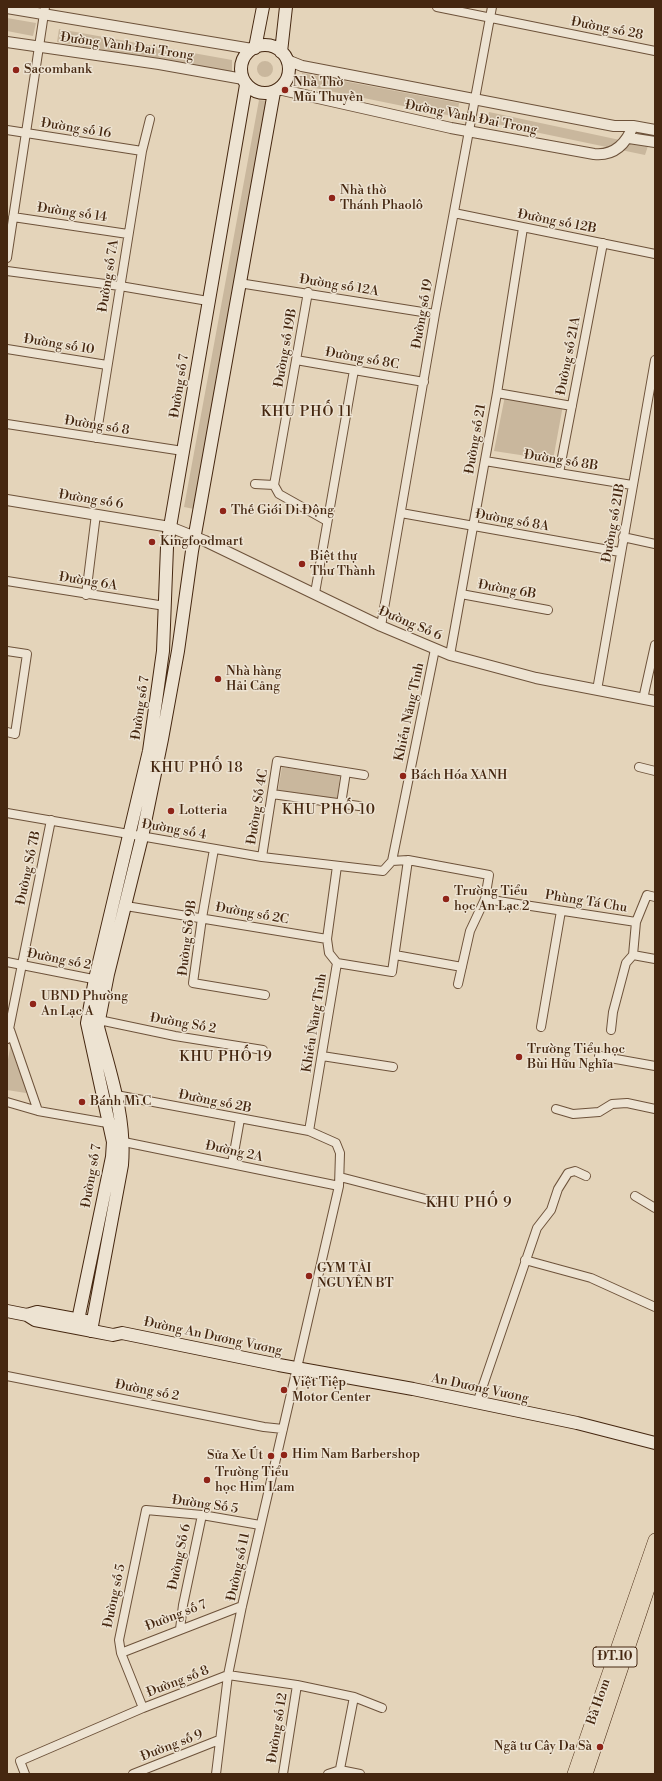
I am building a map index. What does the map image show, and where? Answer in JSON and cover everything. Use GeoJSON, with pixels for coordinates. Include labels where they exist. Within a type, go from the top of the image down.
{"type":"FeatureCollection","features":[{"type":"Feature","properties":{"kind":"main road"},"geometry":{"type":"LineString","coordinates":[[253,48],[263,7]]}},
{"type":"Feature","properties":{"kind":"main road"},"geometry":{"type":"LineString","coordinates":[[284,56],[269,46],[253,48],[246,54],[241,64],[245,82],[259,93],[276,91],[288,76],[289,68],[284,56],[286,7]]}},
{"type":"Feature","properties":{"kind":"main road","name":"Đường số 7"},"geometry":{"type":"LineString","coordinates":[[92,1327],[122,1165],[124,1142],[116,1095],[98,1027],[101,980],[130,835],[149,751],[162,651],[170,527],[245,82]]}},
{"type":"Feature","properties":{"kind":"main road","name":"Đường số 7"},"geometry":{"type":"LineString","coordinates":[[77,1324],[112,1157],[113,1142],[87,1022],[126,906],[142,837],[178,652],[194,536],[276,91]]}},
{"type":"Feature","properties":{"kind":"main road","name":"Đường An Dương Vương"},"geometry":{"type":"LineString","coordinates":[[7,1312],[26,1315],[37,1312],[92,1327],[113,1335],[122,1333],[297,1368]]}},
{"type":"Feature","properties":{"kind":"main road","name":"An Dương Vương"},"geometry":{"type":"LineString","coordinates":[[297,1368],[577,1423],[655,1443]]}},
{"type":"Feature","properties":{"kind":"main road","name":"Bà Hom"},"geometry":{"type":"LineString","coordinates":[[586,1774],[647,1588],[655,1540]]}},
{"type":"Feature","properties":{"kind":"main road","name":"Bà Hom"},"geometry":{"type":"LineString","coordinates":[[574,1774],[655,1568]]}},
{"type":"Feature","properties":{"kind":"street","name":"Đường số 28"},"geometry":{"type":"LineString","coordinates":[[437,7],[655,50]]}},
{"type":"Feature","properties":{"kind":"street","name":"Đường số 19"},"geometry":{"type":"LineString","coordinates":[[381,626],[435,314],[492,7]]}},
{"type":"Feature","properties":{"kind":"street","name":"Đường Vành Đai Trong"},"geometry":{"type":"LineString","coordinates":[[7,8],[44,11],[253,48]]}},
{"type":"Feature","properties":{"kind":"street"},"geometry":{"type":"LineString","coordinates":[[7,258],[44,11]]}},
{"type":"Feature","properties":{"kind":"street","name":"Đường Vành Đai Trong"},"geometry":{"type":"LineString","coordinates":[[7,42],[159,64],[245,82]]}},
{"type":"Feature","properties":{"kind":"street","name":"Đường Vành Đai Trong"},"geometry":{"type":"LineString","coordinates":[[284,56],[302,66],[614,126],[632,126],[655,130]]}},
{"type":"Feature","properties":{"kind":"street","name":"Đường Vành Đai Trong"},"geometry":{"type":"LineString","coordinates":[[276,91],[468,131],[599,155],[612,152],[628,138]]}},
{"type":"Feature","properties":{"kind":"street","name":"Đường số 7A"},"geometry":{"type":"LineString","coordinates":[[96,438],[142,151],[150,119]]}},
{"type":"Feature","properties":{"kind":"street"},"geometry":{"type":"LineString","coordinates":[[632,126],[628,138],[655,142]]}},
{"type":"Feature","properties":{"kind":"street","name":"Đường số 16"},"geometry":{"type":"LineString","coordinates":[[7,130],[142,151]]}},
{"type":"Feature","properties":{"kind":"street","name":"Đường số 12B"},"geometry":{"type":"LineString","coordinates":[[454,213],[655,254]]}},
{"type":"Feature","properties":{"kind":"street","name":"Đường số 14"},"geometry":{"type":"LineString","coordinates":[[13,217],[128,234]]}},
{"type":"Feature","properties":{"kind":"street","name":"Đường số 21"},"geometry":{"type":"LineString","coordinates":[[450,655],[497,393],[523,228]]}},
{"type":"Feature","properties":{"kind":"street","name":"Đường số 21A"},"geometry":{"type":"LineString","coordinates":[[559,473],[603,243]]}},
{"type":"Feature","properties":{"kind":"street"},"geometry":{"type":"LineString","coordinates":[[7,271],[120,286],[208,301]]}},
{"type":"Feature","properties":{"kind":"street","name":"Đường số 12A"},"geometry":{"type":"LineString","coordinates":[[240,283],[308,292],[435,314]]}},
{"type":"Feature","properties":{"kind":"street","name":"Đường số 19B"},"geometry":{"type":"LineString","coordinates":[[274,485],[308,292]]}},
{"type":"Feature","properties":{"kind":"street","name":"Đường số 10"},"geometry":{"type":"LineString","coordinates":[[7,349],[107,365]]}},
{"type":"Feature","properties":{"kind":"street","name":"Đường số 8C"},"geometry":{"type":"LineString","coordinates":[[296,360],[424,382]]}},
{"type":"Feature","properties":{"kind":"street","name":"Đường số 21B"},"geometry":{"type":"LineString","coordinates":[[597,690],[620,552],[655,360]]}},
{"type":"Feature","properties":{"kind":"street"},"geometry":{"type":"LineString","coordinates":[[315,593],[354,370]]}},
{"type":"Feature","properties":{"kind":"street"},"geometry":{"type":"LineString","coordinates":[[497,393],[572,406]]}},
{"type":"Feature","properties":{"kind":"street","name":"Đường số 8"},"geometry":{"type":"LineString","coordinates":[[7,424],[183,451]]}},
{"type":"Feature","properties":{"kind":"street","name":"Đường số 8B"},"geometry":{"type":"LineString","coordinates":[[485,461],[632,485]]}},
{"type":"Feature","properties":{"kind":"street"},"geometry":{"type":"LineString","coordinates":[[255,484],[274,485],[280,494],[327,521]]}},
{"type":"Feature","properties":{"kind":"street","name":"Đường số 6"},"geometry":{"type":"LineString","coordinates":[[7,500],[170,527]]}},
{"type":"Feature","properties":{"kind":"street","name":"Đường số 8A"},"geometry":{"type":"LineString","coordinates":[[401,513],[620,552]]}},
{"type":"Feature","properties":{"kind":"street"},"geometry":{"type":"LineString","coordinates":[[86,595],[96,514]]}},
{"type":"Feature","properties":{"kind":"street","name":"Đường Số 6"},"geometry":{"type":"LineString","coordinates":[[170,527],[194,536],[381,626],[450,655],[536,678],[655,701]]}},
{"type":"Feature","properties":{"kind":"street"},"geometry":{"type":"LineString","coordinates":[[623,537],[655,544]]}},
{"type":"Feature","properties":{"kind":"street","name":"Đường 6A"},"geometry":{"type":"LineString","coordinates":[[7,581],[86,595],[165,606]]}},
{"type":"Feature","properties":{"kind":"street","name":"Đường 6B"},"geometry":{"type":"LineString","coordinates":[[461,594],[548,610]]}},
{"type":"Feature","properties":{"kind":"street"},"geometry":{"type":"LineString","coordinates":[[643,699],[655,645]]}},
{"type":"Feature","properties":{"kind":"street","name":"Khiếu Năng Tĩnh"},"geometry":{"type":"LineString","coordinates":[[392,861],[434,649]]}},
{"type":"Feature","properties":{"kind":"street"},"geometry":{"type":"LineString","coordinates":[[7,651],[27,654],[15,734],[7,732]]}},
{"type":"Feature","properties":{"kind":"street","name":"Đường Số 4C"},"geometry":{"type":"LineString","coordinates":[[262,857],[277,761],[364,775]]}},
{"type":"Feature","properties":{"kind":"street"},"geometry":{"type":"LineString","coordinates":[[639,767],[655,771]]}},
{"type":"Feature","properties":{"kind":"street"},"geometry":{"type":"LineString","coordinates":[[341,804],[346,772]]}},
{"type":"Feature","properties":{"kind":"street","name":"Đường Số 4C"},"geometry":{"type":"LineString","coordinates":[[272,794],[359,806]]}},
{"type":"Feature","properties":{"kind":"street","name":"Đường số 4"},"geometry":{"type":"LineString","coordinates":[[7,814],[51,820],[262,857],[337,866]]}},
{"type":"Feature","properties":{"kind":"street","name":"Đường Số 7B"},"geometry":{"type":"LineString","coordinates":[[7,1039],[51,820]]}},
{"type":"Feature","properties":{"kind":"street","name":"Đường Số 9B"},"geometry":{"type":"LineString","coordinates":[[214,849],[193,983],[265,996]]}},
{"type":"Feature","properties":{"kind":"street"},"geometry":{"type":"LineString","coordinates":[[337,963],[392,972],[408,860]]}},
{"type":"Feature","properties":{"kind":"street"},"geometry":{"type":"LineString","coordinates":[[337,866],[383,871],[392,861],[408,860],[489,875],[485,898],[470,931],[458,984]]}},
{"type":"Feature","properties":{"kind":"street","name":"Khiếu Năng Tĩnh"},"geometry":{"type":"LineString","coordinates":[[309,1131],[337,963],[329,953],[327,939],[337,866]]}},
{"type":"Feature","properties":{"kind":"street","name":"Phùng Tá Chu"},"geometry":{"type":"LineString","coordinates":[[633,955],[636,922],[647,895],[655,897]]}},
{"type":"Feature","properties":{"kind":"street","name":"Phùng Tá Chu"},"geometry":{"type":"LineString","coordinates":[[485,898],[636,922]]}},
{"type":"Feature","properties":{"kind":"street","name":"Đường số 2C"},"geometry":{"type":"LineString","coordinates":[[126,906],[327,939]]}},
{"type":"Feature","properties":{"kind":"street"},"geometry":{"type":"LineString","coordinates":[[541,1027],[561,911]]}},
{"type":"Feature","properties":{"kind":"street"},"geometry":{"type":"LineString","coordinates":[[394,955],[462,967]]}},
{"type":"Feature","properties":{"kind":"street"},"geometry":{"type":"LineString","coordinates":[[611,1030],[613,1012],[626,963],[633,955],[655,959]]}},
{"type":"Feature","properties":{"kind":"street","name":"Đường số 2"},"geometry":{"type":"LineString","coordinates":[[7,962],[21,966],[101,980]]}},
{"type":"Feature","properties":{"kind":"street","name":"Đường Số 2"},"geometry":{"type":"LineString","coordinates":[[99,1020],[175,1036],[263,1050]]}},
{"type":"Feature","properties":{"kind":"street"},"geometry":{"type":"LineString","coordinates":[[9,1025],[38,1111]]}},
{"type":"Feature","properties":{"kind":"street"},"geometry":{"type":"LineString","coordinates":[[322,1056],[393,1067]]}},
{"type":"Feature","properties":{"kind":"street"},"geometry":{"type":"LineString","coordinates":[[598,1056],[655,1066]]}},
{"type":"Feature","properties":{"kind":"street","name":"Đường số 2B"},"geometry":{"type":"LineString","coordinates":[[116,1095],[309,1131]]}},
{"type":"Feature","properties":{"kind":"street"},"geometry":{"type":"LineString","coordinates":[[7,1102],[38,1111],[110,1124],[122,1124]]}},
{"type":"Feature","properties":{"kind":"street"},"geometry":{"type":"LineString","coordinates":[[556,1109],[573,1114],[599,1112],[612,1104],[627,1103],[655,1108]]}},
{"type":"Feature","properties":{"kind":"street"},"geometry":{"type":"LineString","coordinates":[[232,1164],[240,1119]]}},
{"type":"Feature","properties":{"kind":"street"},"geometry":{"type":"LineString","coordinates":[[297,1368],[340,1177],[340,1154],[336,1143],[309,1131]]}},
{"type":"Feature","properties":{"kind":"street","name":"Đường 2A"},"geometry":{"type":"LineString","coordinates":[[124,1142],[338,1186]]}},
{"type":"Feature","properties":{"kind":"street"},"geometry":{"type":"LineString","coordinates":[[477,1403],[537,1228],[551,1210],[558,1189],[568,1173],[575,1171],[586,1176]]}},
{"type":"Feature","properties":{"kind":"street"},"geometry":{"type":"LineString","coordinates":[[340,1177],[433,1201]]}},
{"type":"Feature","properties":{"kind":"street"},"geometry":{"type":"LineString","coordinates":[[635,1196],[655,1208]]}},
{"type":"Feature","properties":{"kind":"street"},"geometry":{"type":"LineString","coordinates":[[525,1260],[591,1278],[650,1303],[655,1307]]}},
{"type":"Feature","properties":{"kind":"street","name":"Đường số 11"},"geometry":{"type":"LineString","coordinates":[[216,1774],[228,1675],[242,1606],[297,1368]]}},
{"type":"Feature","properties":{"kind":"street","name":"Đường số 2"},"geometry":{"type":"LineString","coordinates":[[7,1376],[264,1427],[283,1429]]}},
{"type":"Feature","properties":{"kind":"street","name":"Đường Số 5"},"geometry":{"type":"LineString","coordinates":[[146,1510],[202,1515],[260,1526]]}},
{"type":"Feature","properties":{"kind":"street","name":"Đường số 5"},"geometry":{"type":"LineString","coordinates":[[143,1708],[121,1653],[118,1640],[146,1510]]}},
{"type":"Feature","properties":{"kind":"street","name":"Đường Số 6"},"geometry":{"type":"LineString","coordinates":[[180,1629],[183,1605],[202,1515]]}},
{"type":"Feature","properties":{"kind":"street","name":"Đường số 7"},"geometry":{"type":"LineString","coordinates":[[121,1653],[242,1606]]}},
{"type":"Feature","properties":{"kind":"street","name":"Đường số 8"},"geometry":{"type":"LineString","coordinates":[[25,1774],[20,1761],[143,1708],[228,1675],[297,1685],[354,1696],[382,1708]]}},
{"type":"Feature","properties":{"kind":"street","name":"Đường số 12"},"geometry":{"type":"LineString","coordinates":[[283,1774],[297,1685]]}},
{"type":"Feature","properties":{"kind":"street"},"geometry":{"type":"LineString","coordinates":[[340,1772],[354,1696]]}},
{"type":"Feature","properties":{"kind":"street","name":"Đường số 9"},"geometry":{"type":"LineString","coordinates":[[133,1774],[219,1740]]}},
{"type":"Feature","properties":{"kind":"street"},"geometry":{"type":"LineString","coordinates":[[328,1774],[340,1772],[360,1774]]}},
{"type":"Feature","properties":{"kind":"shaded area"},"geometry":{"type":"Polygon","coordinates":[[[7,18],[36,23],[33,36],[7,31],[7,18]]]}},
{"type":"Feature","properties":{"kind":"shaded area"},"geometry":{"type":"Polygon","coordinates":[[[59,29],[232,60],[232,72],[57,42],[59,29]]]}},
{"type":"Feature","properties":{"kind":"shaded area"},"geometry":{"type":"Polygon","coordinates":[[[265,61],[271,63],[273,69],[271,75],[265,77],[259,75],[257,69],[259,63],[265,61]]]}},
{"type":"Feature","properties":{"kind":"shaded area"},"geometry":{"type":"Polygon","coordinates":[[[302,73],[459,103],[457,117],[300,85],[302,73]]]}},
{"type":"Feature","properties":{"kind":"shaded area"},"geometry":{"type":"Polygon","coordinates":[[[259,100],[268,101],[194,509],[184,507],[259,100]]]}},
{"type":"Feature","properties":{"kind":"shaded area"},"geometry":{"type":"Polygon","coordinates":[[[489,112],[648,146],[645,155],[487,122],[489,112]]]}},
{"type":"Feature","properties":{"kind":"shaded area"},"geometry":{"type":"Polygon","coordinates":[[[505,396],[563,405],[553,460],[494,451],[505,396]]]}},
{"type":"Feature","properties":{"kind":"shaded area"},"geometry":{"type":"Polygon","coordinates":[[[282,767],[340,776],[337,799],[278,790],[282,767]]]}},
{"type":"Feature","properties":{"kind":"shaded area"},"geometry":{"type":"Polygon","coordinates":[[[11,1043],[28,1090],[26,1093],[7,1090],[7,1065],[11,1043]]]}},
{"type":"Feature","properties":{"kind":"place","name":"Sacombank"},"geometry":{"type":"Point","coordinates":[16,70]}},
{"type":"Feature","properties":{"kind":"place","name":"Nhà Thờ Mũi Thuyền"},"geometry":{"type":"Point","coordinates":[285,90]}},
{"type":"Feature","properties":{"kind":"place","name":"Nhà thờ Thánh Phaolô"},"geometry":{"type":"Point","coordinates":[332,198]}},
{"type":"Feature","properties":{"kind":"place","name":"Thế Giới Di Động"},"geometry":{"type":"Point","coordinates":[223,511]}},
{"type":"Feature","properties":{"kind":"place","name":"Kingfoodmart"},"geometry":{"type":"Point","coordinates":[152,542]}},
{"type":"Feature","properties":{"kind":"place","name":"Biệt thự Thư Thành"},"geometry":{"type":"Point","coordinates":[302,564]}},
{"type":"Feature","properties":{"kind":"place","name":"Nhà hàng Hải Cảng"},"geometry":{"type":"Point","coordinates":[218,679]}},
{"type":"Feature","properties":{"kind":"place","name":"Bách Hóa XANH"},"geometry":{"type":"Point","coordinates":[403,776]}},
{"type":"Feature","properties":{"kind":"place","name":"Lotteria"},"geometry":{"type":"Point","coordinates":[171,811]}},
{"type":"Feature","properties":{"kind":"place","name":"Trường Tiểu học An Lạc 2"},"geometry":{"type":"Point","coordinates":[446,899]}},
{"type":"Feature","properties":{"kind":"place","name":"UBND Phường An Lạc A"},"geometry":{"type":"Point","coordinates":[33,1004]}},
{"type":"Feature","properties":{"kind":"place","name":"Trường Tiểu học Bùi Hữu Nghĩa"},"geometry":{"type":"Point","coordinates":[519,1057]}},
{"type":"Feature","properties":{"kind":"place","name":"Bánh Mì C"},"geometry":{"type":"Point","coordinates":[82,1102]}},
{"type":"Feature","properties":{"kind":"place","name":"GYM TÀI NGUYÊN BT"},"geometry":{"type":"Point","coordinates":[309,1276]}},
{"type":"Feature","properties":{"kind":"place","name":"Việt Tiệp Motor Center"},"geometry":{"type":"Point","coordinates":[284,1390]}},
{"type":"Feature","properties":{"kind":"place","name":"Him Nam Barbershop"},"geometry":{"type":"Point","coordinates":[284,1455]}},
{"type":"Feature","properties":{"kind":"place","name":"Sửa Xe Út"},"geometry":{"type":"Point","coordinates":[271,1456]}},
{"type":"Feature","properties":{"kind":"place","name":"Trường Tiểu học Him Lam"},"geometry":{"type":"Point","coordinates":[207,1480]}},
{"type":"Feature","properties":{"kind":"place","name":"Ngã tư Cây Da Sà"},"geometry":{"type":"Point","coordinates":[600,1747]}},
{"type":"Feature","properties":{"kind":"district","name":"KHU PHỐ 11"},"geometry":{"type":"Point","coordinates":[307,413]}},
{"type":"Feature","properties":{"kind":"district","name":"KHU PHỐ 18"},"geometry":{"type":"Point","coordinates":[197,769]}},
{"type":"Feature","properties":{"kind":"district","name":"KHU PHỐ 10"},"geometry":{"type":"Point","coordinates":[329,811]}},
{"type":"Feature","properties":{"kind":"district","name":"KHU PHỐ 19"},"geometry":{"type":"Point","coordinates":[226,1058]}},
{"type":"Feature","properties":{"kind":"district","name":"KHU PHỐ 9"},"geometry":{"type":"Point","coordinates":[469,1204]}}]}
